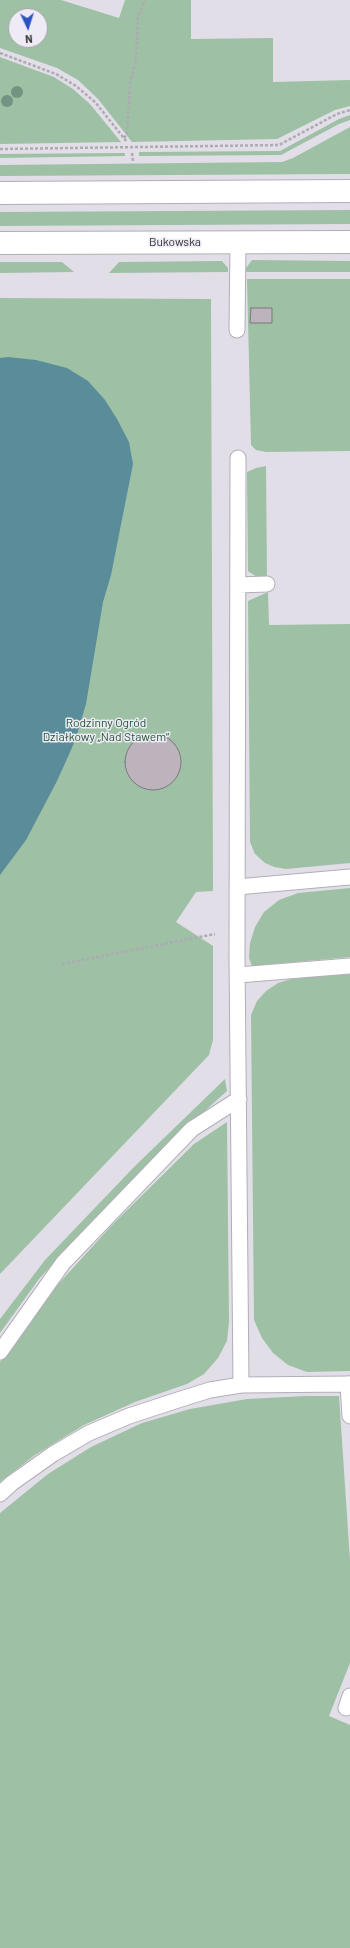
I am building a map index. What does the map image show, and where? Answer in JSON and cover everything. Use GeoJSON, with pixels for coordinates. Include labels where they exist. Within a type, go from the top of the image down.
{"type":"FeatureCollection","features":[{"type":"Feature","properties":{"kind":"main road"},"geometry":{"type":"LineString","coordinates":[[0,193],[350,191]]}},
{"type":"Feature","properties":{"kind":"main road","name":"Bukowska"},"geometry":{"type":"LineString","coordinates":[[0,243],[350,242]]}},
{"type":"Feature","properties":{"kind":"lane"},"geometry":{"type":"LineString","coordinates":[[237,330],[238,242]]}},
{"type":"Feature","properties":{"kind":"lane"},"geometry":{"type":"LineString","coordinates":[[238,458],[237,930],[241,1385]]}},
{"type":"Feature","properties":{"kind":"lane"},"geometry":{"type":"LineString","coordinates":[[238,585],[267,584]]}},
{"type":"Feature","properties":{"kind":"lane"},"geometry":{"type":"LineString","coordinates":[[237,888],[350,877]]}},
{"type":"Feature","properties":{"kind":"lane"},"geometry":{"type":"LineString","coordinates":[[238,975],[350,966]]}},
{"type":"Feature","properties":{"kind":"lane"},"geometry":{"type":"LineString","coordinates":[[0,1352],[63,1263],[192,1129],[239,1099]]}},
{"type":"Feature","properties":{"kind":"lane"},"geometry":{"type":"LineString","coordinates":[[0,1494],[12,1483],[53,1454],[89,1433],[130,1416],[210,1390],[241,1385],[349,1384],[350,1416]]}},
{"type":"Feature","properties":{"kind":"path"},"geometry":{"type":"LineString","coordinates":[[124,138],[127,134],[130,84],[136,59],[138,17],[145,0]]}},
{"type":"Feature","properties":{"kind":"path"},"geometry":{"type":"LineString","coordinates":[[0,53],[56,74],[76,86],[95,102],[127,142]]}},
{"type":"Feature","properties":{"kind":"path"},"geometry":{"type":"LineString","coordinates":[[0,149],[279,145],[338,114],[350,110]]}},
{"type":"Feature","properties":{"kind":"path"},"geometry":{"type":"LineString","coordinates":[[132,153],[133,161]]}},
{"type":"Feature","properties":{"kind":"path"},"geometry":{"type":"LineString","coordinates":[[62,964],[237,930]]}},
{"type":"Feature","properties":{"kind":"green space"},"geometry":{"type":"Polygon","coordinates":[[[0,0],[61,0],[119,18],[125,0],[191,0],[191,39],[273,38],[273,82],[350,80],[350,106],[335,110],[277,139],[132,142],[98,99],[78,80],[57,68],[0,48],[0,0]]]}},
{"type":"Feature","properties":{"kind":"green space"},"geometry":{"type":"Polygon","coordinates":[[[0,57],[54,77],[73,89],[90,104],[121,142],[0,144],[0,57]]]}},
{"type":"Feature","properties":{"kind":"green space"},"geometry":{"type":"Polygon","coordinates":[[[350,115],[350,120],[339,124],[281,155],[139,156],[139,152],[280,151],[339,119],[350,115]]]}},
{"type":"Feature","properties":{"kind":"green space"},"geometry":{"type":"Polygon","coordinates":[[[350,127],[350,174],[0,176],[0,165],[282,162],[293,158],[350,127]]]}},
{"type":"Feature","properties":{"kind":"green space"},"geometry":{"type":"Polygon","coordinates":[[[125,153],[125,156],[0,158],[0,154],[125,153]]]}},
{"type":"Feature","properties":{"kind":"green space"},"geometry":{"type":"Polygon","coordinates":[[[350,210],[350,224],[0,226],[0,212],[350,210]]]}},
{"type":"Feature","properties":{"kind":"green space"},"geometry":{"type":"Polygon","coordinates":[[[252,260],[350,261],[350,272],[246,272],[246,268],[252,260]]]}},
{"type":"Feature","properties":{"kind":"green space"},"geometry":{"type":"Polygon","coordinates":[[[222,261],[228,268],[228,272],[109,273],[119,262],[222,261]]]}},
{"type":"Feature","properties":{"kind":"green space"},"geometry":{"type":"Polygon","coordinates":[[[0,262],[62,262],[74,272],[0,273],[0,262]]]}},
{"type":"Feature","properties":{"kind":"green space"},"geometry":{"type":"Polygon","coordinates":[[[247,279],[350,279],[350,451],[266,452],[256,450],[251,445],[247,279]]]}},
{"type":"Feature","properties":{"kind":"green space","name":"Rodzinny Ogród Działkowy „Nad Stawem”"},"geometry":{"type":"Polygon","coordinates":[[[0,298],[211,299],[213,891],[196,892],[176,922],[213,946],[213,1040],[209,1055],[0,1274],[0,298]]]}},
{"type":"Feature","properties":{"kind":"green space"},"geometry":{"type":"Polygon","coordinates":[[[266,466],[267,578],[257,577],[248,571],[247,472],[266,466]]]}},
{"type":"Feature","properties":{"kind":"green space"},"geometry":{"type":"Polygon","coordinates":[[[268,592],[269,625],[350,624],[350,863],[286,869],[274,867],[265,863],[255,854],[250,842],[248,601],[268,592]]]}},
{"type":"Feature","properties":{"kind":"green space"},"geometry":{"type":"Polygon","coordinates":[[[350,888],[350,957],[252,966],[249,958],[250,943],[255,927],[264,912],[279,900],[298,893],[350,888]]]}},
{"type":"Feature","properties":{"kind":"green space"},"geometry":{"type":"Polygon","coordinates":[[[350,974],[350,1371],[307,1372],[288,1365],[273,1353],[262,1338],[254,1320],[251,1015],[257,1001],[266,991],[278,983],[291,979],[350,974]]]}},
{"type":"Feature","properties":{"kind":"green space"},"geometry":{"type":"Polygon","coordinates":[[[225,1079],[227,1091],[160,1151],[99,1214],[39,1279],[0,1333],[0,1319],[45,1260],[134,1167],[225,1079]]]}},
{"type":"Feature","properties":{"kind":"green space"},"geometry":{"type":"Polygon","coordinates":[[[227,1122],[229,1322],[227,1341],[218,1358],[204,1374],[187,1384],[135,1402],[84,1425],[35,1455],[0,1482],[0,1362],[52,1291],[113,1224],[194,1144],[227,1122]]]}},
{"type":"Feature","properties":{"kind":"green space"},"geometry":{"type":"Polygon","coordinates":[[[339,1396],[350,1560],[350,1663],[329,1716],[350,1725],[350,1948],[0,1948],[0,1513],[48,1474],[91,1447],[142,1423],[190,1409],[247,1399],[339,1396]]]}},
{"type":"Feature","properties":{"kind":"water"},"geometry":{"type":"Polygon","coordinates":[[[8,357],[36,360],[67,368],[88,381],[105,400],[117,419],[129,442],[133,464],[111,575],[103,602],[86,704],[75,741],[57,781],[26,840],[0,875],[0,358],[8,357]]]}},
{"type":"Feature","properties":{"kind":"building"},"geometry":{"type":"Polygon","coordinates":[[[251,308],[272,308],[272,323],[250,323],[251,308]]]}},
{"type":"Feature","properties":{"kind":"building"},"geometry":{"type":"Polygon","coordinates":[[[153,734],[164,736],[173,742],[179,751],[181,762],[179,773],[173,782],[164,788],[153,790],[142,788],[133,782],[127,773],[125,762],[127,751],[133,742],[142,736],[153,734]]]}}]}
